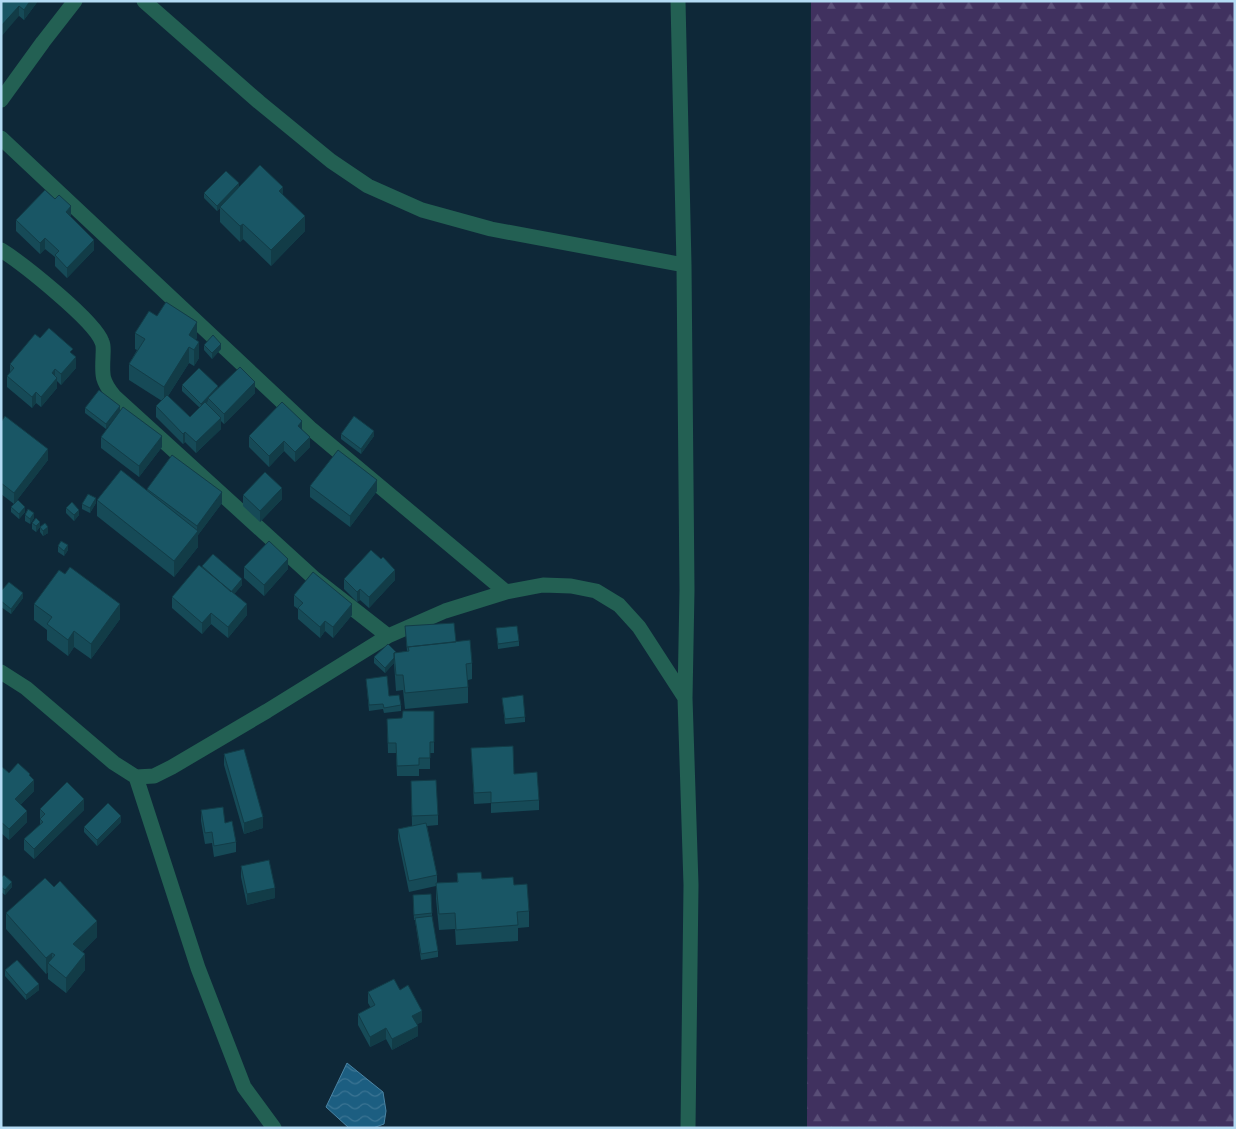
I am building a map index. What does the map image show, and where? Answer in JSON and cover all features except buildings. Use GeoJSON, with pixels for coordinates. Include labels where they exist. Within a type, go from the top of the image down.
{"type":"FeatureCollection","features":[{"type":"Feature","properties":{"kind":"street"},"geometry":{"type":"LineString","coordinates":[[1,100],[75,1]]}},
{"type":"Feature","properties":{"kind":"street"},"geometry":{"type":"LineString","coordinates":[[144,1],[259,102],[331,161],[368,186],[422,210],[491,229],[684,265]]}},
{"type":"Feature","properties":{"kind":"street"},"geometry":{"type":"LineString","coordinates":[[678,1],[684,265],[687,590],[685,698],[691,885],[688,1128]]}},
{"type":"Feature","properties":{"kind":"street"},"geometry":{"type":"LineString","coordinates":[[1,138],[310,428],[506,592]]}},
{"type":"Feature","properties":{"kind":"street"},"geometry":{"type":"LineString","coordinates":[[1,250],[69,303],[96,330],[103,343],[102,373],[104,383],[114,396],[315,579],[388,636]]}},
{"type":"Feature","properties":{"kind":"street"},"geometry":{"type":"LineString","coordinates":[[1,672],[26,688],[114,764],[136,777],[154,776],[267,712],[388,636],[445,611],[506,592],[543,585],[570,586],[596,591],[619,605],[640,627],[685,698]]}},
{"type":"Feature","properties":{"kind":"street"},"geometry":{"type":"LineString","coordinates":[[136,777],[198,968],[240,1078],[244,1087],[274,1128]]}},
{"type":"Feature","properties":{"kind":"green space"},"geometry":{"type":"Polygon","coordinates":[[[811,1],[1235,1],[1235,1128],[807,1128],[811,1]]]}},
{"type":"Feature","properties":{"kind":"water"},"geometry":{"type":"Polygon","coordinates":[[[347,1063],[383,1092],[386,1111],[384,1124],[373,1128],[349,1128],[326,1107],[347,1063]]]}}]}
